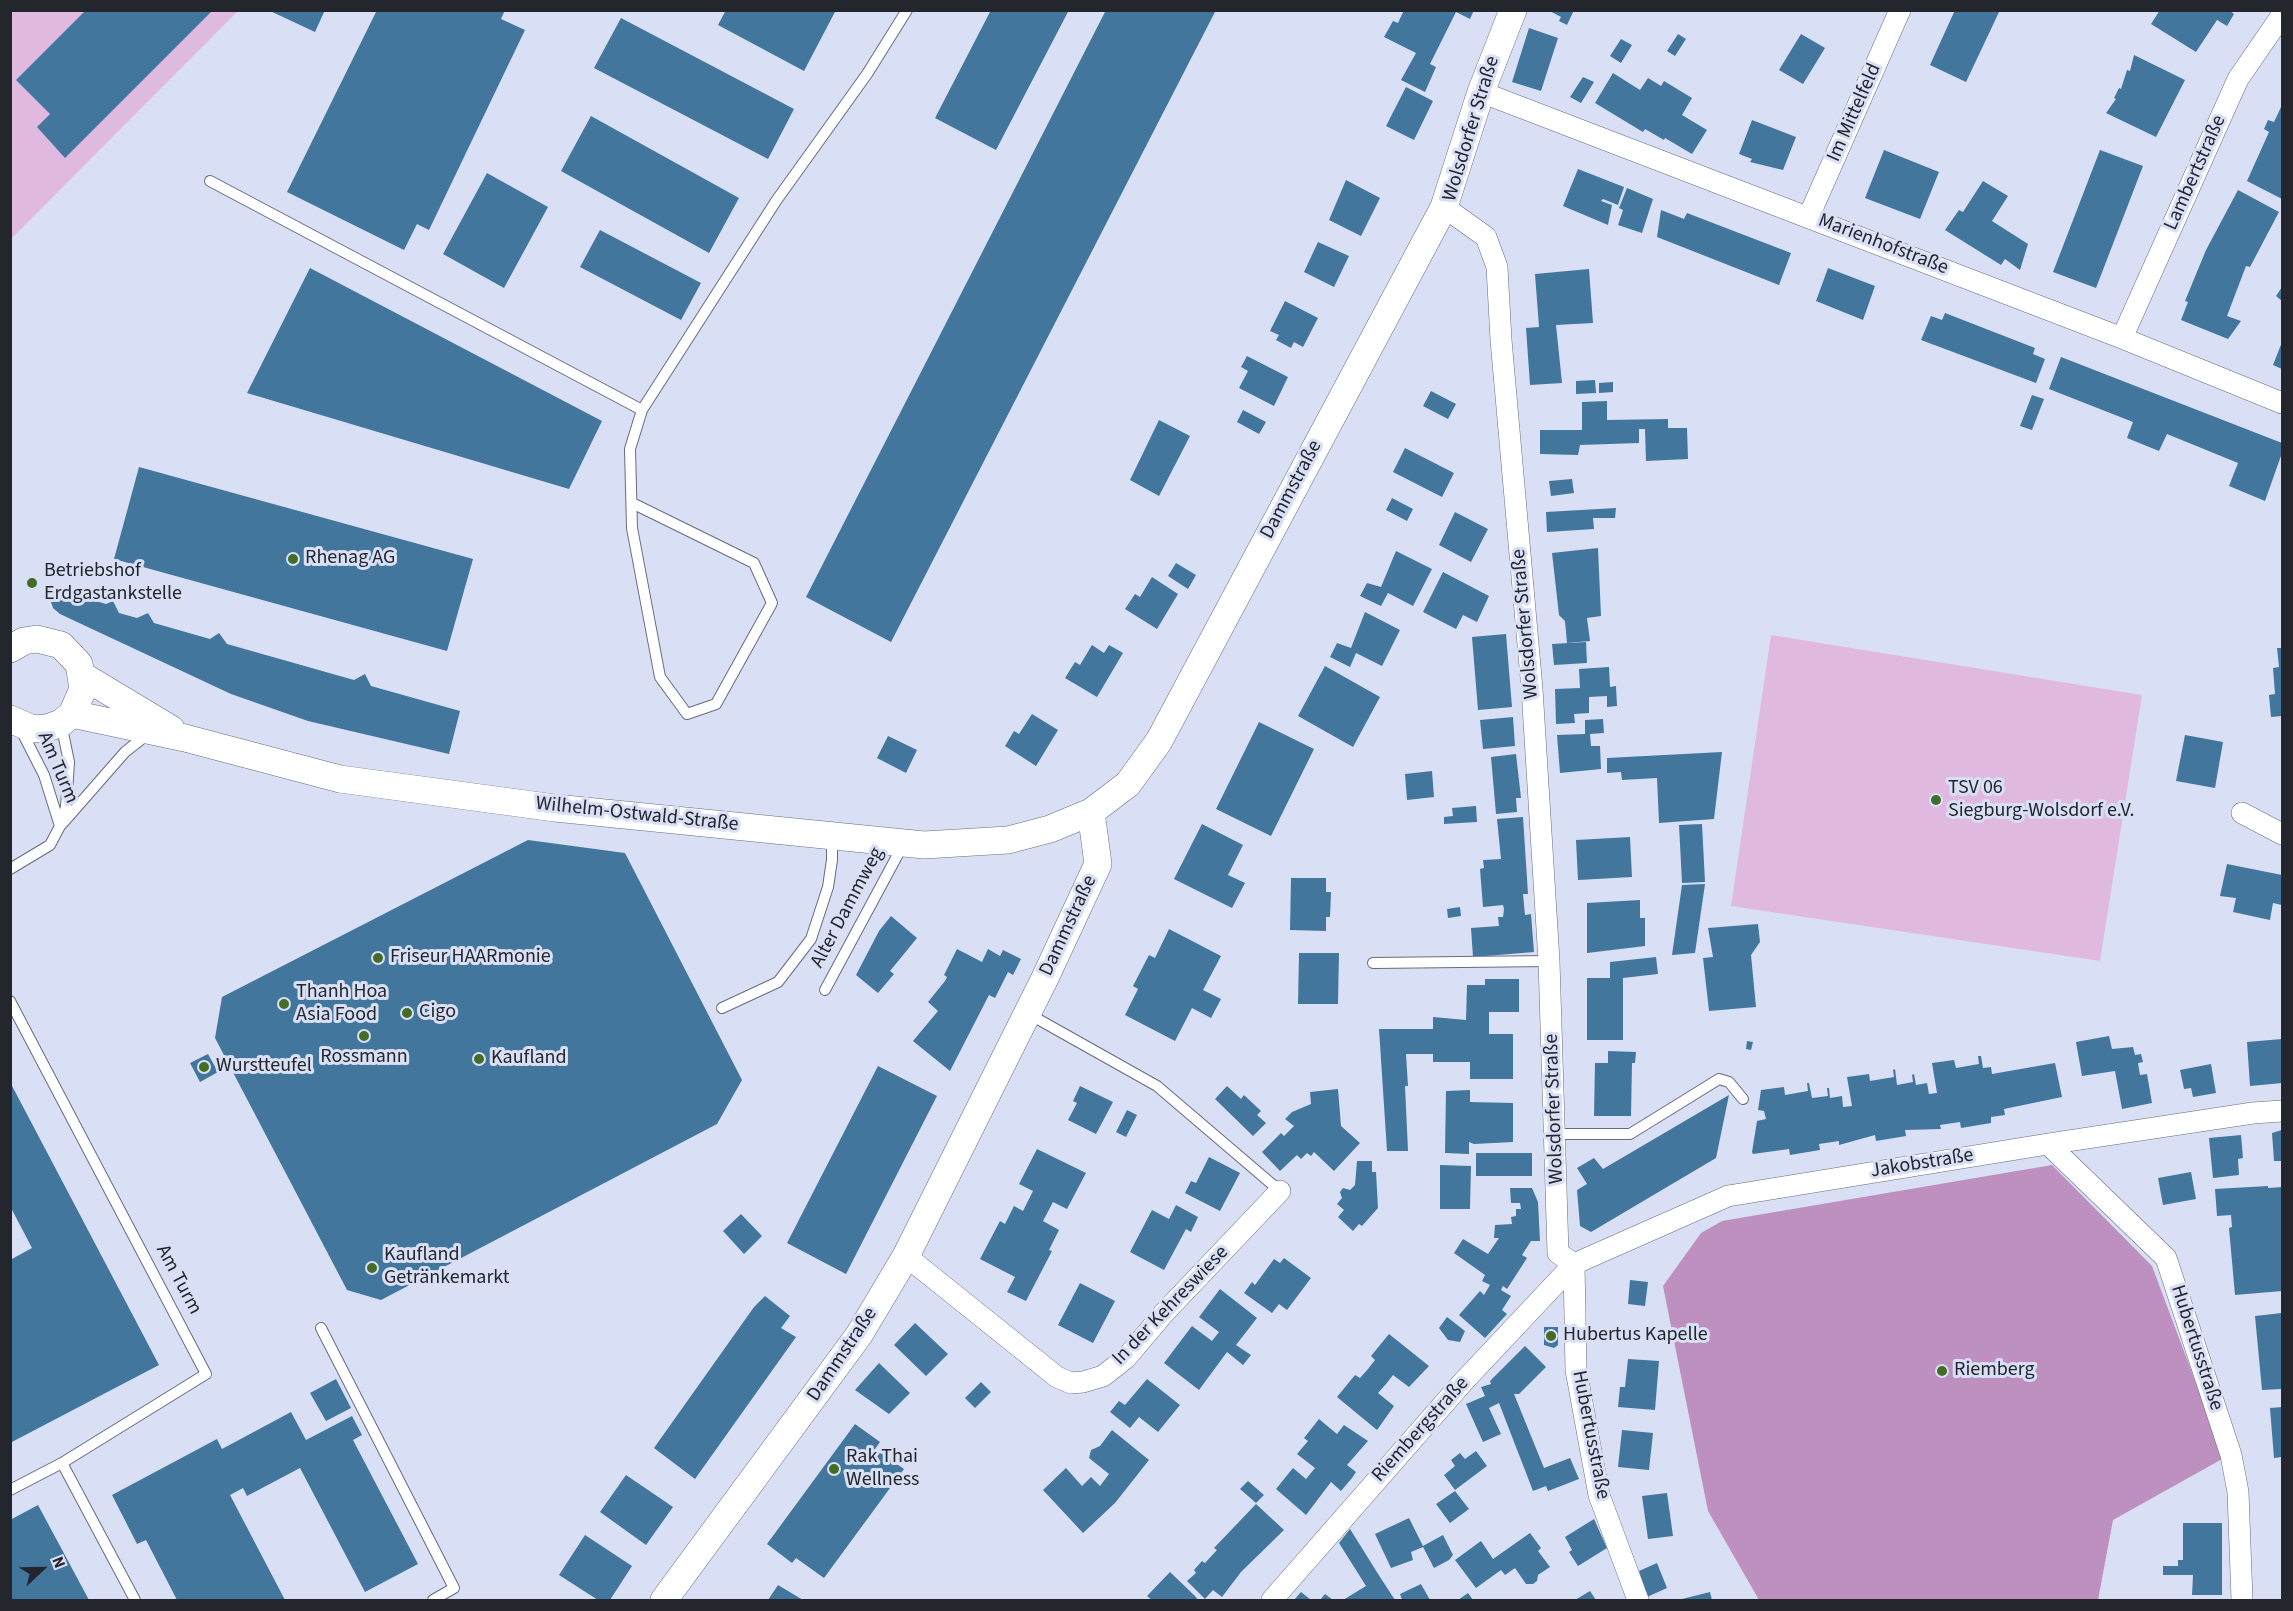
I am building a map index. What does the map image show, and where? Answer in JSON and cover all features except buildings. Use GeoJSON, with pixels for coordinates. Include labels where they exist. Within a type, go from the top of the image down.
{"type":"FeatureCollection","features":[{"type":"Feature","properties":{"kind":"street","name":"Wolsdorfer Straße"},"geometry":{"type":"LineString","coordinates":[[1513,10],[1481,92],[1444,207],[1486,237],[1497,267],[1501,340],[1532,700],[1549,961],[1558,1253],[1574,1264]]}},
{"type":"Feature","properties":{"kind":"street","name":"Im Mittelfeld"},"geometry":{"type":"LineString","coordinates":[[1809,216],[1900,10]]}},
{"type":"Feature","properties":{"kind":"street","name":"Lambertstraße"},"geometry":{"type":"LineString","coordinates":[[2122,338],[2238,78],[2283,15]]}},
{"type":"Feature","properties":{"kind":"street","name":"Marienhofstraße"},"geometry":{"type":"LineString","coordinates":[[1481,92],[1809,216],[2283,403]]}},
{"type":"Feature","properties":{"kind":"street","name":"Dammstraße"},"geometry":{"type":"LineString","coordinates":[[664,1600],[852,1344],[906,1256],[1098,864],[1091,812],[1128,784],[1159,741],[1444,207]]}},
{"type":"Feature","properties":{"kind":"street"},"geometry":{"type":"LineString","coordinates":[[10,626],[37,639]]}},
{"type":"Feature","properties":{"kind":"street"},"geometry":{"type":"LineString","coordinates":[[10,649],[24,641],[50,640],[66,649],[79,664],[83,676],[79,702],[67,718],[47,728],[33,729],[14,722]]}},
{"type":"Feature","properties":{"kind":"street","name":"Wilhelm-Ostwald-Straße"},"geometry":{"type":"LineString","coordinates":[[83,676],[185,738]]}},
{"type":"Feature","properties":{"kind":"street","name":"Wilhelm-Ostwald-Straße"},"geometry":{"type":"LineString","coordinates":[[67,718],[185,738],[340,779],[555,808],[924,845],[1008,840],[1050,829],[1091,812]]}},
{"type":"Feature","properties":{"kind":"street"},"geometry":{"type":"LineString","coordinates":[[2242,813],[2283,834]]}},
{"type":"Feature","properties":{"kind":"street","name":"Jakobstraße"},"geometry":{"type":"LineString","coordinates":[[1574,1264],[1728,1196],[2048,1144],[2283,1110]]}},
{"type":"Feature","properties":{"kind":"street","name":"Hubertusstraße"},"geometry":{"type":"LineString","coordinates":[[2048,1144],[2166,1258],[2231,1455],[2238,1492],[2241,1600]]}},
{"type":"Feature","properties":{"kind":"street","name":"In der Kehreswiese"},"geometry":{"type":"LineString","coordinates":[[906,1256],[1057,1377],[1071,1383],[1083,1382],[1103,1376],[1126,1358],[1164,1313],[1280,1191]]}},
{"type":"Feature","properties":{"kind":"street","name":"Hubertusstraße"},"geometry":{"type":"LineString","coordinates":[[1574,1264],[1576,1370],[1599,1495],[1638,1600]]}},
{"type":"Feature","properties":{"kind":"street","name":"Riembergstraße"},"geometry":{"type":"LineString","coordinates":[[1272,1600],[1463,1382],[1574,1264]]}},
{"type":"Feature","properties":{"kind":"lane"},"geometry":{"type":"LineString","coordinates":[[632,503],[754,563],[772,603],[716,704],[687,714],[660,677],[632,528],[630,449],[642,410],[776,201],[867,74],[907,10]]}},
{"type":"Feature","properties":{"kind":"lane"},"geometry":{"type":"LineString","coordinates":[[210,181],[642,410]]}},
{"type":"Feature","properties":{"kind":"lane","name":"Am Turm"},"geometry":{"type":"LineString","coordinates":[[10,868],[50,845],[60,826],[66,807],[69,762],[67,718]]}},
{"type":"Feature","properties":{"kind":"lane","name":"Am Turm"},"geometry":{"type":"LineString","coordinates":[[14,722],[44,775],[60,826]]}},
{"type":"Feature","properties":{"kind":"lane"},"geometry":{"type":"LineString","coordinates":[[60,826],[125,752],[151,731]]}},
{"type":"Feature","properties":{"kind":"lane"},"geometry":{"type":"LineString","coordinates":[[722,1008],[778,982],[811,939],[828,887],[832,860],[832,834]]}},
{"type":"Feature","properties":{"kind":"lane","name":"Alter Dammweg"},"geometry":{"type":"LineString","coordinates":[[825,990],[904,843]]}},
{"type":"Feature","properties":{"kind":"lane"},"geometry":{"type":"LineString","coordinates":[[1373,963],[1549,961]]}},
{"type":"Feature","properties":{"kind":"lane","name":"Am Turm"},"geometry":{"type":"LineString","coordinates":[[10,1001],[206,1374],[62,1462],[10,1490]]}},
{"type":"Feature","properties":{"kind":"lane"},"geometry":{"type":"LineString","coordinates":[[1027,1012],[1157,1086],[1280,1191]]}},
{"type":"Feature","properties":{"kind":"lane"},"geometry":{"type":"LineString","coordinates":[[1556,1134],[1630,1134],[1719,1079],[1729,1082],[1743,1099]]}},
{"type":"Feature","properties":{"kind":"lane"},"geometry":{"type":"LineString","coordinates":[[321,1328],[454,1588],[433,1600]]}},
{"type":"Feature","properties":{"kind":"lane"},"geometry":{"type":"LineString","coordinates":[[62,1462],[135,1600]]}},
{"type":"Feature","properties":{"kind":"shaded area"},"geometry":{"type":"Polygon","coordinates":[[[11,11],[238,11],[11,239],[11,11]]]}},
{"type":"Feature","properties":{"kind":"shaded area","name":"TSV 06 Siegburg-Wolsdorf e.V."},"geometry":{"type":"Polygon","coordinates":[[[1771,635],[2142,695],[2100,961],[1731,906],[1771,635]]]}},
{"type":"Feature","properties":{"kind":"shaded area"},"geometry":{"type":"Polygon","coordinates":[[[2052,1165],[2152,1266],[2224,1458],[2113,1520],[2098,1600],[1759,1600],[1708,1511],[1663,1286],[1701,1233],[1722,1221],[2052,1165]]]}},
{"type":"Feature","properties":{"kind":"place","name":"Rhenag AG"},"geometry":{"type":"Point","coordinates":[293,559]}},
{"type":"Feature","properties":{"kind":"place","name":"Betriebshof Erdgastankstelle"},"geometry":{"type":"Point","coordinates":[32,583]}},
{"type":"Feature","properties":{"kind":"place","name":"TSV 06 Siegburg-Wolsdorf e.V."},"geometry":{"type":"Point","coordinates":[1936,800]}},
{"type":"Feature","properties":{"kind":"place","name":"Friseur HAARmonie"},"geometry":{"type":"Point","coordinates":[378,958]}},
{"type":"Feature","properties":{"kind":"place","name":"Thanh Hoa Asia Food"},"geometry":{"type":"Point","coordinates":[284,1004]}},
{"type":"Feature","properties":{"kind":"place","name":"Cigo"},"geometry":{"type":"Point","coordinates":[407,1013]}},
{"type":"Feature","properties":{"kind":"place","name":"Rossmann"},"geometry":{"type":"Point","coordinates":[364,1036]}},
{"type":"Feature","properties":{"kind":"place","name":"Kaufland"},"geometry":{"type":"Point","coordinates":[479,1059]}},
{"type":"Feature","properties":{"kind":"place","name":"Wurstteufel"},"geometry":{"type":"Point","coordinates":[204,1067]}},
{"type":"Feature","properties":{"kind":"place","name":"Kaufland Getränkemarkt"},"geometry":{"type":"Point","coordinates":[372,1268]}},
{"type":"Feature","properties":{"kind":"place","name":"Hubertus Kapelle"},"geometry":{"type":"Point","coordinates":[1551,1336]}},
{"type":"Feature","properties":{"kind":"place","name":"Riemberg"},"geometry":{"type":"Point","coordinates":[1942,1371]}},
{"type":"Feature","properties":{"kind":"place","name":"Rak Thai Wellness"},"geometry":{"type":"Point","coordinates":[834,1469]}}]}
